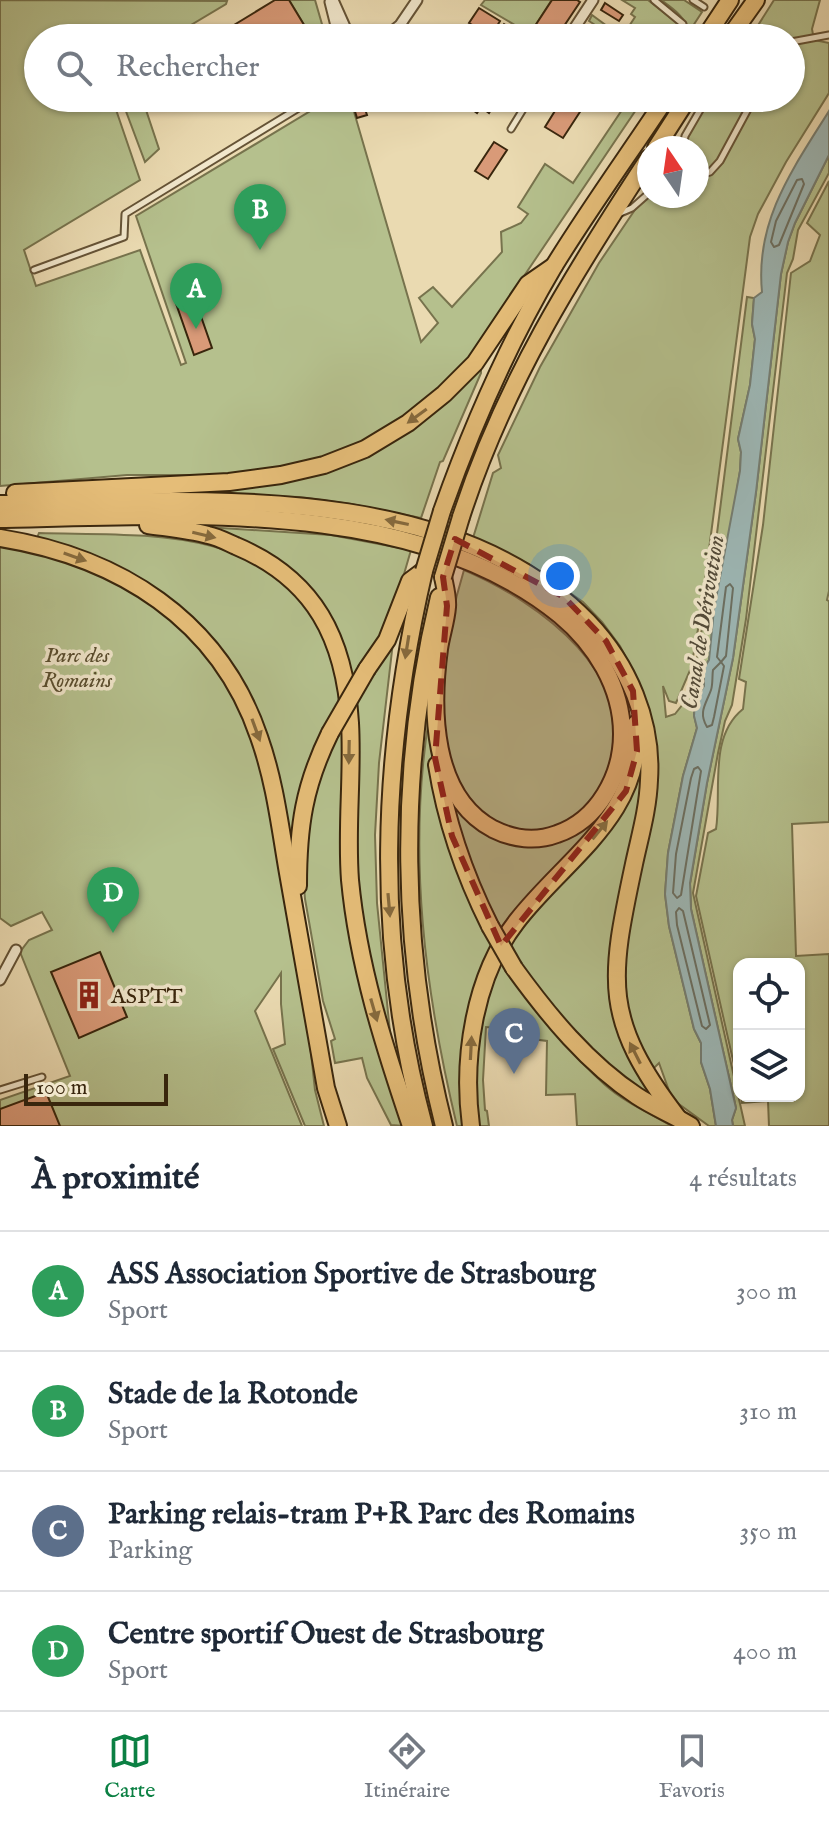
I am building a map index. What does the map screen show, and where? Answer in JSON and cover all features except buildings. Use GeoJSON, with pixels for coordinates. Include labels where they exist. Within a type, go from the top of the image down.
{"type":"FeatureCollection","features":[{"type":"Feature","properties":{"kind":"highway"},"geometry":{"type":"LineString","coordinates":[[714,24],[730,0]]}},
{"type":"Feature","properties":{"kind":"highway"},"geometry":{"type":"LineString","coordinates":[[739,24],[756,0]]}},
{"type":"Feature","properties":{"kind":"highway"},"geometry":{"type":"LineString","coordinates":[[424,1126],[398,996],[388,887],[387,844],[395,728],[409,636],[442,511],[500,368],[554,266],[657,112]]}},
{"type":"Feature","properties":{"kind":"highway"},"geometry":{"type":"LineString","coordinates":[[664,136],[679,112]]}},
{"type":"Feature","properties":{"kind":"highway"},"geometry":{"type":"LineString","coordinates":[[444,1126],[418,995],[408,843],[415,727],[429,639],[443,577],[478,465],[519,372],[567,284],[637,176]]}},
{"type":"Feature","properties":{"kind":"highway"},"geometry":{"type":"LineString","coordinates":[[0,494],[255,479],[324,465],[365,449],[408,423],[444,394],[475,363],[528,284],[554,266]]}},
{"type":"Feature","properties":{"kind":"highway"},"geometry":{"type":"LineString","coordinates":[[0,504],[253,502],[335,510],[448,536],[492,554],[564,597],[606,641],[633,691],[647,732],[649,781],[618,939],[615,982],[622,1020],[632,1048],[645,1072],[685,1122]]}},
{"type":"Feature","properties":{"kind":"highway"},"geometry":{"type":"LineString","coordinates":[[100,517],[209,535],[258,555],[292,579],[318,608],[335,646],[346,686],[350,724],[350,880],[360,952],[411,1126]]}},
{"type":"Feature","properties":{"kind":"highway"},"geometry":{"type":"LineString","coordinates":[[0,519],[204,517],[331,526],[379,533],[444,552],[514,582],[579,630],[602,663],[621,719],[617,768],[605,795],[579,823],[547,837],[532,839],[506,835],[477,818],[455,791],[443,763],[438,739]]}},
{"type":"Feature","properties":{"kind":"highway"},"geometry":{"type":"LineString","coordinates":[[0,538],[38,544],[109,569],[146,589],[197,633],[222,664],[251,715],[277,802],[326,1088],[338,1126]]}},
{"type":"Feature","properties":{"kind":"highway"},"geometry":{"type":"LineString","coordinates":[[298,927],[301,818],[312,770],[330,733],[387,640],[410,581],[424,571]]}},
{"type":"Feature","properties":{"kind":"highway"},"geometry":{"type":"LineString","coordinates":[[443,577],[447,606],[438,664],[435,758],[452,836],[490,926],[514,968],[544,1007],[590,1057],[637,1096],[685,1122]]}},
{"type":"Feature","properties":{"kind":"highway"},"geometry":{"type":"LineString","coordinates":[[471,1126],[471,1039],[477,1002],[495,956],[516,923],[598,832],[626,791],[637,751],[633,691]]}},
{"type":"Feature","properties":{"kind":"highway"},"geometry":{"type":"LineString","coordinates":[[313,1014],[318,1087],[329,1126]]}},
{"type":"Feature","properties":{"kind":"street"},"geometry":{"type":"LineString","coordinates":[[331,0],[336,24]]}},
{"type":"Feature","properties":{"kind":"street"},"geometry":{"type":"LineString","coordinates":[[331,0],[343,24]]}},
{"type":"Feature","properties":{"kind":"street"},"geometry":{"type":"LineString","coordinates":[[401,24],[417,0]]}},
{"type":"Feature","properties":{"kind":"street"},"geometry":{"type":"LineString","coordinates":[[577,24],[593,0]]}},
{"type":"Feature","properties":{"kind":"street"},"geometry":{"type":"LineString","coordinates":[[0,980],[16,950]]}},
{"type":"Feature","properties":{"kind":"lane"},"geometry":{"type":"LineString","coordinates":[[654,0],[682,24]]}},
{"type":"Feature","properties":{"kind":"lane"},"geometry":{"type":"LineString","coordinates":[[693,0],[704,7]]}},
{"type":"Feature","properties":{"kind":"lane"},"geometry":{"type":"LineString","coordinates":[[805,39],[829,35]]}},
{"type":"Feature","properties":{"kind":"lane"},"geometry":{"type":"LineString","coordinates":[[34,270],[124,237],[125,214],[292,112]]}},
{"type":"Feature","properties":{"kind":"lane"},"geometry":{"type":"LineString","coordinates":[[511,129],[521,112]]}},
{"type":"Feature","properties":{"kind":"lane"},"geometry":{"type":"LineString","coordinates":[[685,136],[699,112]]}},
{"type":"Feature","properties":{"kind":"lane"},"geometry":{"type":"LineString","coordinates":[[709,172],[720,161],[746,112]]}},
{"type":"Feature","properties":{"kind":"lane"},"geometry":{"type":"LineString","coordinates":[[609,218],[637,204]]}},
{"type":"Feature","properties":{"kind":"lane"},"geometry":{"type":"LineString","coordinates":[[0,1090],[42,1077]]}},
{"type":"Feature","properties":{"kind":"highlighted area"},"geometry":{"type":"Polygon","coordinates":[[[455,539],[564,597],[606,641],[633,691],[637,751],[626,791],[501,946],[452,836],[435,758],[447,606],[443,577],[455,539]]]}},
{"type":"Feature","properties":{"kind":"green space"},"geometry":{"type":"Polygon","coordinates":[[[0,0],[227,1],[193,24],[24,24],[24,112],[117,112],[140,180],[24,250],[36,286],[140,250],[181,365],[186,363],[136,216],[309,112],[354,112],[421,342],[438,323],[419,298],[433,287],[452,307],[502,252],[501,232],[521,223],[528,214],[518,207],[545,164],[573,183],[621,112],[635,112],[520,282],[489,335],[433,396],[358,448],[272,471],[222,475],[127,475],[0,486],[0,0]]]}},
{"type":"Feature","properties":{"kind":"green space"},"geometry":{"type":"Polygon","coordinates":[[[289,0],[315,0],[322,24],[304,24],[289,0]]]}},
{"type":"Feature","properties":{"kind":"green space"},"geometry":{"type":"Polygon","coordinates":[[[485,0],[551,1],[536,24],[513,24],[481,5],[485,0]]]}},
{"type":"Feature","properties":{"kind":"green space"},"geometry":{"type":"Polygon","coordinates":[[[622,0],[648,0],[677,24],[630,24],[635,17],[631,14],[635,8],[622,0]]]}},
{"type":"Feature","properties":{"kind":"green space"},"geometry":{"type":"Polygon","coordinates":[[[661,0],[684,0],[702,12],[694,24],[686,24],[661,0]]]}},
{"type":"Feature","properties":{"kind":"green space"},"geometry":{"type":"Polygon","coordinates":[[[774,0],[820,0],[812,29],[814,40],[829,43],[829,93],[786,162],[758,214],[750,237],[691,668],[676,703],[669,701],[663,686],[666,717],[675,714],[683,704],[695,670],[714,557],[747,297],[754,298],[752,324],[755,339],[750,385],[738,439],[740,471],[709,660],[704,668],[704,686],[695,701],[697,728],[683,776],[668,853],[665,894],[669,926],[694,1029],[701,1043],[701,1062],[710,1089],[716,1126],[709,1126],[672,1099],[659,1063],[650,1072],[640,1055],[621,980],[644,843],[648,711],[641,688],[620,646],[583,602],[529,564],[473,538],[493,473],[501,468],[498,455],[540,367],[599,263],[637,207],[709,208],[709,136],[684,136],[700,112],[805,112],[805,24],[759,24],[774,0]]]}},
{"type":"Feature","properties":{"kind":"green space"},"geometry":{"type":"Polygon","coordinates":[[[592,15],[604,24],[589,21],[592,15]]]}},
{"type":"Feature","properties":{"kind":"green space"},"geometry":{"type":"Polygon","coordinates":[[[126,112],[147,112],[159,149],[145,162],[126,112]]]}},
{"type":"Feature","properties":{"kind":"green space"},"geometry":{"type":"Polygon","coordinates":[[[829,155],[829,173],[798,230],[787,273],[746,619],[732,705],[718,753],[693,893],[733,1072],[733,1095],[691,909],[690,884],[733,658],[781,274],[795,223],[829,155]]]}},
{"type":"Feature","properties":{"kind":"green space"},"geometry":{"type":"Polygon","coordinates":[[[829,181],[829,822],[792,824],[796,956],[829,954],[829,1126],[769,1126],[768,1102],[805,1102],[805,958],[733,958],[733,1060],[696,896],[708,833],[716,829],[721,749],[732,721],[743,709],[746,682],[739,679],[763,525],[791,273],[810,261],[820,235],[807,223],[829,181]]]}},
{"type":"Feature","properties":{"kind":"green space"},"geometry":{"type":"Polygon","coordinates":[[[481,367],[440,462],[421,518],[299,497],[159,493],[314,474],[481,367]]]}},
{"type":"Feature","properties":{"kind":"green space"},"geometry":{"type":"Polygon","coordinates":[[[206,527],[331,535],[411,550],[395,605],[353,681],[341,638],[327,612],[300,579],[248,545],[206,527]]]}},
{"type":"Feature","properties":{"kind":"green space"},"geometry":{"type":"Polygon","coordinates":[[[39,533],[116,534],[195,542],[232,552],[265,568],[294,592],[325,642],[336,671],[340,700],[293,863],[270,754],[188,616],[37,538],[39,533]]]}},
{"type":"Feature","properties":{"kind":"green space","name":"Parc des Romains"},"geometry":{"type":"Polygon","coordinates":[[[0,544],[67,559],[144,595],[204,649],[246,716],[268,787],[305,997],[315,1090],[324,1126],[305,1126],[273,1049],[285,1044],[281,973],[255,1011],[302,1126],[0,1126],[0,1100],[70,1076],[20,952],[29,940],[52,930],[42,912],[11,926],[0,918],[0,544]]]}},
{"type":"Feature","properties":{"kind":"green space"},"geometry":{"type":"Polygon","coordinates":[[[464,570],[523,602],[552,623],[578,647],[598,674],[611,704],[615,737],[608,772],[590,803],[577,816],[561,825],[532,831],[503,826],[477,808],[456,779],[443,732],[442,704],[447,646],[464,570]]]}},
{"type":"Feature","properties":{"kind":"green space"},"geometry":{"type":"Polygon","coordinates":[[[393,642],[379,763],[375,835],[377,903],[392,1052],[358,915],[353,782],[357,700],[393,642]]]}},
{"type":"Feature","properties":{"kind":"green space"},"geometry":{"type":"Polygon","coordinates":[[[429,718],[433,763],[494,949],[480,981],[467,1126],[457,1126],[446,1076],[428,974],[423,923],[420,820],[429,718]]]}},
{"type":"Feature","properties":{"kind":"green space"},"geometry":{"type":"Polygon","coordinates":[[[344,723],[343,857],[351,937],[367,1009],[404,1126],[391,1125],[367,1078],[362,1058],[335,1063],[331,1041],[335,1039],[323,1001],[305,899],[302,862],[317,770],[344,723]]]}},
{"type":"Feature","properties":{"kind":"green space"},"geometry":{"type":"Polygon","coordinates":[[[643,763],[645,787],[610,976],[657,1103],[595,1055],[524,974],[509,945],[632,794],[643,763]]]}},
{"type":"Feature","properties":{"kind":"green space"},"geometry":{"type":"Polygon","coordinates":[[[620,783],[611,807],[502,934],[477,883],[449,791],[460,807],[543,843],[620,783]]]}},
{"type":"Feature","properties":{"kind":"green space"},"geometry":{"type":"Polygon","coordinates":[[[502,961],[550,1025],[604,1084],[672,1126],[577,1126],[575,1094],[546,1095],[547,1041],[524,1038],[523,1030],[486,1027],[483,1080],[489,1126],[478,1126],[478,1042],[487,1001],[502,961]]]}},
{"type":"Feature","properties":{"kind":"green space"},"geometry":{"type":"Polygon","coordinates":[[[735,1102],[740,1102],[745,1126],[733,1126],[735,1102]]]}},
{"type":"Feature","properties":{"kind":"water"},"geometry":{"type":"Polygon","coordinates":[[[829,111],[829,155],[795,223],[781,274],[733,658],[690,883],[691,909],[736,1108],[733,1126],[716,1126],[710,1089],[701,1062],[701,1043],[694,1029],[669,926],[665,894],[668,853],[683,776],[697,728],[695,701],[704,686],[704,668],[709,660],[714,609],[740,471],[738,439],[750,385],[755,339],[752,324],[754,298],[762,292],[764,242],[779,197],[829,111]]]}},
{"type":"Feature","properties":{"kind":"place","name":"Stade de la Rotonde"},"geometry":{"type":"Point","coordinates":[260,250]}},
{"type":"Feature","properties":{"kind":"place","name":"ASS Association Sportive de Strasbourg"},"geometry":{"type":"Point","coordinates":[196,329]}},
{"type":"Feature","properties":{"kind":"place","name":"Centre sportif Ouest de Strasbourg"},"geometry":{"type":"Point","coordinates":[113,933]}},
{"type":"Feature","properties":{"kind":"place","name":"ASPTT"},"geometry":{"type":"Point","coordinates":[89,995]}},
{"type":"Feature","properties":{"kind":"place","name":"Parking relais-tram P+R Parc des Romains"},"geometry":{"type":"Point","coordinates":[514,1074]}},
{"type":"Feature","properties":{"kind":"water label","name":"Canal de Dérivation"},"geometry":{"type":"Point","coordinates":[702,622]}}]}
